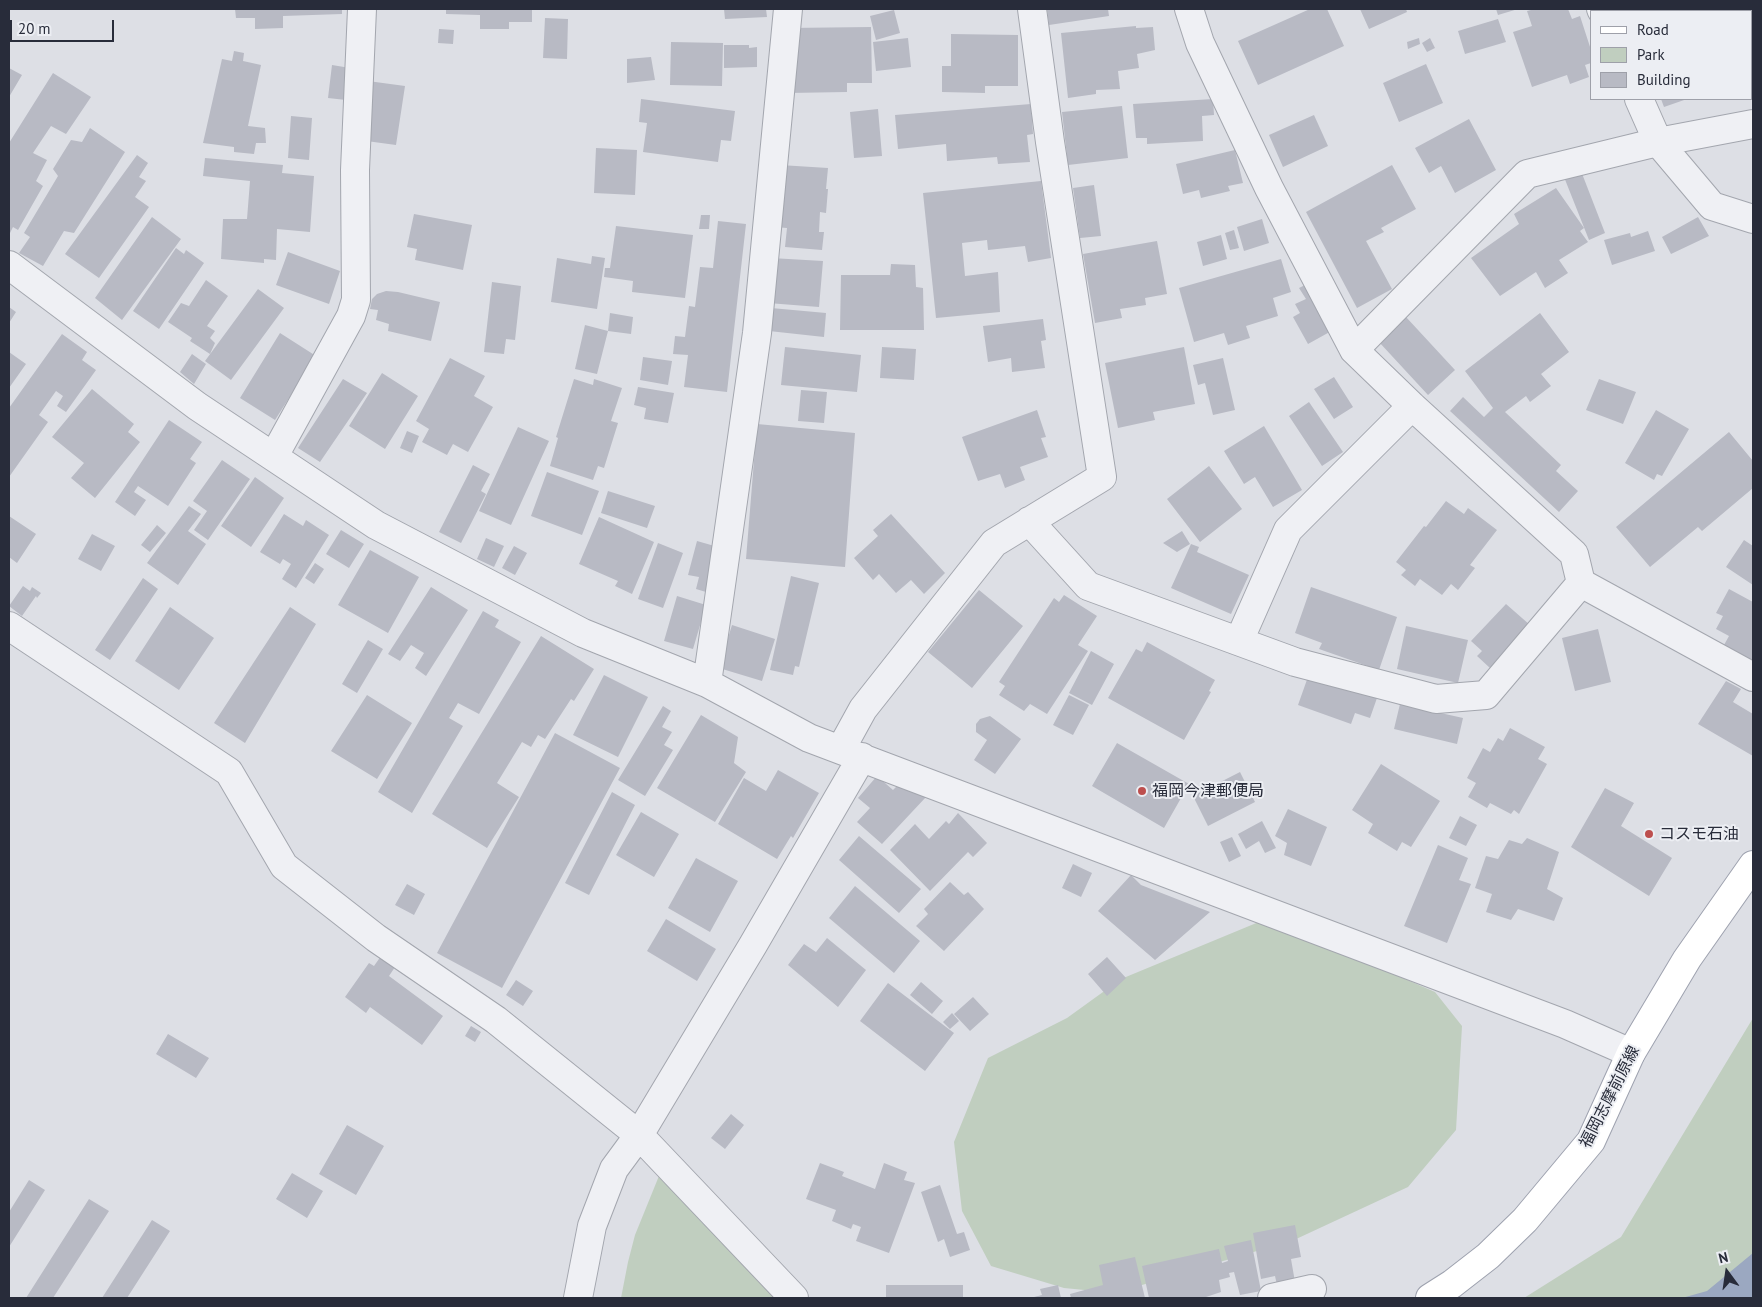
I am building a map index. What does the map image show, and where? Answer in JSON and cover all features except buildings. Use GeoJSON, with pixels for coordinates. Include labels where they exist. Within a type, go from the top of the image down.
{"type":"FeatureCollection","features":[{"type":"Feature","properties":{"kind":"main road","name":"福岡志摩前原線"},"geometry":{"type":"LineString","coordinates":[[1430,1298],[1452,1284],[1488,1256],[1525,1220],[1591,1141],[1631,1053],[1687,959],[1753,865]]}},
{"type":"Feature","properties":{"kind":"street"},"geometry":{"type":"LineString","coordinates":[[274,456],[351,316],[356,300],[355,170],[362,9]]}},
{"type":"Feature","properties":{"kind":"street"},"geometry":{"type":"LineString","coordinates":[[707,683],[757,333],[788,9]]}},
{"type":"Feature","properties":{"kind":"street"},"geometry":{"type":"LineString","coordinates":[[578,1298],[592,1226],[614,1169],[639,1135],[753,945],[852,753],[863,709],[994,543],[1102,477],[1050,142],[1032,9]]}},
{"type":"Feature","properties":{"kind":"street"},"geometry":{"type":"LineString","coordinates":[[1189,9],[1200,43],[1270,188],[1354,350],[1412,406],[1574,554],[1581,583],[1753,677]]}},
{"type":"Feature","properties":{"kind":"street"},"geometry":{"type":"LineString","coordinates":[[1639,100],[1658,142],[1712,206],[1753,219]]}},
{"type":"Feature","properties":{"kind":"street"},"geometry":{"type":"LineString","coordinates":[[1354,350],[1527,174],[1658,142],[1753,124]]}},
{"type":"Feature","properties":{"kind":"street"},"geometry":{"type":"LineString","coordinates":[[9,265],[197,406],[376,525],[583,633],[707,683],[810,738],[1565,1024],[1631,1053]]}},
{"type":"Feature","properties":{"kind":"street"},"geometry":{"type":"LineString","coordinates":[[1239,641],[1288,530],[1412,406]]}},
{"type":"Feature","properties":{"kind":"street"},"geometry":{"type":"LineString","coordinates":[[1029,521],[1088,586],[1295,662],[1436,699],[1486,695],[1581,583]]}},
{"type":"Feature","properties":{"kind":"street"},"geometry":{"type":"LineString","coordinates":[[9,626],[229,772],[284,866],[376,938],[496,1020],[639,1135],[794,1298]]}},
{"type":"Feature","properties":{"kind":"street"},"geometry":{"type":"LineString","coordinates":[[1272,1298],[1312,1289]]}},
{"type":"Feature","properties":{"kind":"green space"},"geometry":{"type":"Polygon","coordinates":[[[1266,919],[1435,992],[1462,1026],[1456,1130],[1408,1187],[1294,1240],[1115,1293],[1064,1288],[991,1266],[962,1211],[954,1142],[988,1058],[1067,1018],[1121,979],[1266,919]]]}},
{"type":"Feature","properties":{"kind":"green space"},"geometry":{"type":"Polygon","coordinates":[[[1753,1018],[1753,1298],[1524,1298],[1621,1237],[1753,1018]]]}},
{"type":"Feature","properties":{"kind":"green space"},"geometry":{"type":"Polygon","coordinates":[[[661,1171],[776,1298],[621,1298],[635,1235],[661,1171]]]}},
{"type":"Feature","properties":{"kind":"water"},"geometry":{"type":"Polygon","coordinates":[[[1753,1253],[1753,1298],[1682,1298],[1707,1291],[1753,1253]]]}},
{"type":"Feature","properties":{"kind":"place","name":"福岡今津郵便局"},"geometry":{"type":"Point","coordinates":[1142,791]}},
{"type":"Feature","properties":{"kind":"place","name":"コスモ石油"},"geometry":{"type":"Point","coordinates":[1649,834]}}]}
